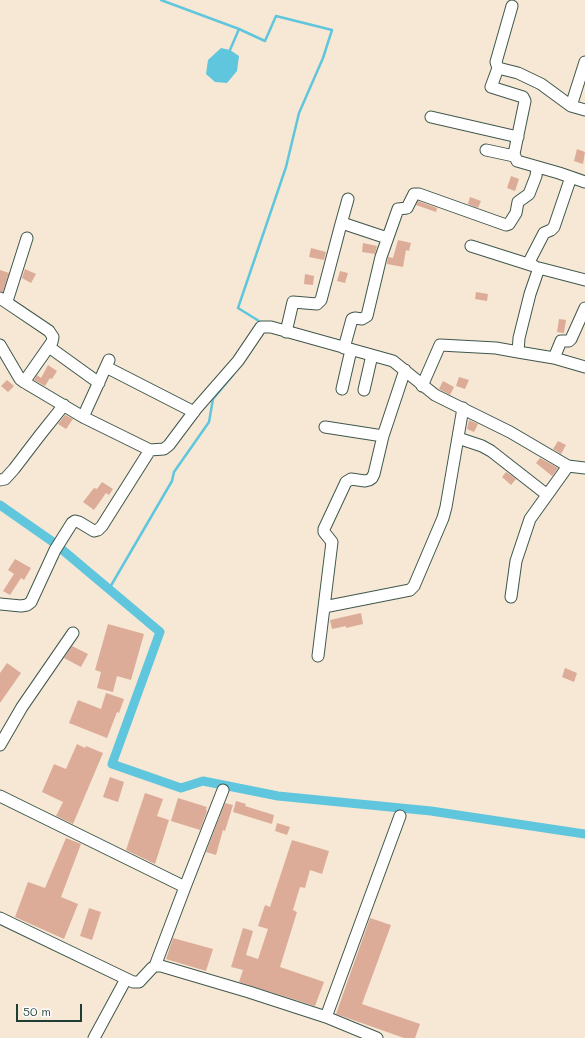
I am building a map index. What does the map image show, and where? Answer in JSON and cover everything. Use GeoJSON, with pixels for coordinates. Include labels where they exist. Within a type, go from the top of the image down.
{"type":"FeatureCollection","features":[{"type":"Feature","properties":{"kind":"street"},"geometry":{"type":"LineString","coordinates":[[512,6],[496,62],[498,68],[491,87],[523,97],[525,101],[514,156]]}},
{"type":"Feature","properties":{"kind":"street"},"geometry":{"type":"LineString","coordinates":[[571,106],[585,62]]}},
{"type":"Feature","properties":{"kind":"street"},"geometry":{"type":"LineString","coordinates":[[498,68],[518,73],[541,84],[571,106],[585,110]]}},
{"type":"Feature","properties":{"kind":"street"},"geometry":{"type":"LineString","coordinates":[[431,117],[518,136]]}},
{"type":"Feature","properties":{"kind":"street"},"geometry":{"type":"LineString","coordinates":[[486,150],[514,156],[519,162],[585,182]]}},
{"type":"Feature","properties":{"kind":"street"},"geometry":{"type":"LineString","coordinates":[[342,389],[352,320],[354,318],[362,319],[367,316],[381,257],[398,209],[408,208],[413,196],[416,194],[506,225],[509,224],[515,215],[518,202],[529,194],[536,176],[537,167]]}},
{"type":"Feature","properties":{"kind":"street"},"geometry":{"type":"LineString","coordinates":[[528,264],[544,234],[554,227],[572,177]]}},
{"type":"Feature","properties":{"kind":"street"},"geometry":{"type":"LineString","coordinates":[[286,332],[293,302],[314,304],[319,303],[321,300],[348,199]]}},
{"type":"Feature","properties":{"kind":"street"},"geometry":{"type":"LineString","coordinates":[[341,224],[387,238]]}},
{"type":"Feature","properties":{"kind":"street"},"geometry":{"type":"LineString","coordinates":[[24,382],[53,340],[52,334],[49,330],[3,300],[27,238]]}},
{"type":"Feature","properties":{"kind":"street"},"geometry":{"type":"LineString","coordinates":[[472,246],[539,268],[585,280]]}},
{"type":"Feature","properties":{"kind":"street"},"geometry":{"type":"LineString","coordinates":[[518,352],[519,338],[530,294],[539,268]]}},
{"type":"Feature","properties":{"kind":"street"},"geometry":{"type":"LineString","coordinates":[[554,358],[561,341],[569,341],[571,338],[585,308]]}},
{"type":"Feature","properties":{"kind":"street"},"geometry":{"type":"LineString","coordinates":[[0,345],[20,379],[24,382],[83,417],[150,450],[164,449],[169,445],[194,412],[238,361],[261,327],[272,327],[348,349],[393,360],[422,386],[435,395],[510,432],[568,466],[585,468]]}},
{"type":"Feature","properties":{"kind":"street"},"geometry":{"type":"LineString","coordinates":[[422,386],[440,345],[496,348],[554,358],[585,367]]}},
{"type":"Feature","properties":{"kind":"street"},"geometry":{"type":"LineString","coordinates":[[49,347],[99,383]]}},
{"type":"Feature","properties":{"kind":"street"},"geometry":{"type":"LineString","coordinates":[[364,390],[372,354]]}},
{"type":"Feature","properties":{"kind":"street"},"geometry":{"type":"LineString","coordinates":[[83,417],[108,363],[194,412]]}},
{"type":"Feature","properties":{"kind":"street"},"geometry":{"type":"LineString","coordinates":[[318,656],[332,542],[324,530],[346,482],[351,479],[365,481],[372,478],[383,436],[405,370]]}},
{"type":"Feature","properties":{"kind":"street"},"geometry":{"type":"LineString","coordinates":[[0,480],[5,479],[14,469],[64,406]]}},
{"type":"Feature","properties":{"kind":"street"},"geometry":{"type":"LineString","coordinates":[[324,607],[412,589],[445,512],[463,408]]}},
{"type":"Feature","properties":{"kind":"street"},"geometry":{"type":"LineString","coordinates":[[325,426],[383,436]]}},
{"type":"Feature","properties":{"kind":"street"},"geometry":{"type":"LineString","coordinates":[[458,438],[482,446],[491,451],[546,494]]}},
{"type":"Feature","properties":{"kind":"street"},"geometry":{"type":"LineString","coordinates":[[0,604],[21,606],[27,605],[31,602],[58,545],[69,527],[76,521],[94,531],[98,530],[150,450]]}},
{"type":"Feature","properties":{"kind":"street"},"geometry":{"type":"LineString","coordinates":[[511,597],[516,561],[530,519],[546,494],[568,466]]}},
{"type":"Feature","properties":{"kind":"street"},"geometry":{"type":"LineString","coordinates":[[0,745],[22,707],[73,633]]}},
{"type":"Feature","properties":{"kind":"street"},"geometry":{"type":"LineString","coordinates":[[0,918],[126,979],[133,982],[139,982],[155,966],[223,790]]}},
{"type":"Feature","properties":{"kind":"street"},"geometry":{"type":"LineString","coordinates":[[0,796],[185,887]]}},
{"type":"Feature","properties":{"kind":"street"},"geometry":{"type":"LineString","coordinates":[[326,1017],[400,816]]}},
{"type":"Feature","properties":{"kind":"street"},"geometry":{"type":"LineString","coordinates":[[155,966],[161,966],[249,992],[326,1017],[377,1038]]}},
{"type":"Feature","properties":{"kind":"street"},"geometry":{"type":"LineString","coordinates":[[94,1038],[126,979]]}},
{"type":"Feature","properties":{"kind":"water"},"geometry":{"type":"Polygon","coordinates":[[[221,48],[230,50],[239,56],[237,71],[227,83],[215,82],[206,74],[208,60],[221,48]]]}},
{"type":"Feature","properties":{"kind":"building"},"geometry":{"type":"Polygon","coordinates":[[[577,149],[585,152],[583,164],[574,161],[577,149]]]}},
{"type":"Feature","properties":{"kind":"building"},"geometry":{"type":"Polygon","coordinates":[[[511,176],[519,179],[515,191],[507,188],[511,176]]]}},
{"type":"Feature","properties":{"kind":"building"},"geometry":{"type":"Polygon","coordinates":[[[470,197],[481,201],[478,208],[468,204],[470,197]]]}},
{"type":"Feature","properties":{"kind":"building"},"geometry":{"type":"Polygon","coordinates":[[[418,201],[437,208],[436,212],[416,205],[418,201]]]}},
{"type":"Feature","properties":{"kind":"building"},"geometry":{"type":"Polygon","coordinates":[[[398,240],[411,243],[409,251],[406,250],[403,267],[387,264],[388,257],[393,258],[398,240]]]}},
{"type":"Feature","properties":{"kind":"building"},"geometry":{"type":"Polygon","coordinates":[[[363,243],[377,246],[375,254],[362,252],[363,243]]]}},
{"type":"Feature","properties":{"kind":"building"},"geometry":{"type":"Polygon","coordinates":[[[311,248],[326,252],[324,260],[309,257],[311,248]]]}},
{"type":"Feature","properties":{"kind":"building"},"geometry":{"type":"Polygon","coordinates":[[[25,269],[36,274],[31,283],[22,278],[25,269]]]}},
{"type":"Feature","properties":{"kind":"building"},"geometry":{"type":"Polygon","coordinates":[[[0,270],[9,273],[3,292],[0,291],[0,270]]]}},
{"type":"Feature","properties":{"kind":"building"},"geometry":{"type":"Polygon","coordinates":[[[340,271],[348,273],[345,283],[337,281],[340,271]]]}},
{"type":"Feature","properties":{"kind":"building"},"geometry":{"type":"Polygon","coordinates":[[[305,274],[314,276],[313,285],[304,284],[305,274]]]}},
{"type":"Feature","properties":{"kind":"building"},"geometry":{"type":"Polygon","coordinates":[[[476,292],[488,294],[487,301],[475,299],[476,292]]]}},
{"type":"Feature","properties":{"kind":"building"},"geometry":{"type":"Polygon","coordinates":[[[559,319],[566,320],[564,333],[557,332],[559,319]]]}},
{"type":"Feature","properties":{"kind":"building"},"geometry":{"type":"Polygon","coordinates":[[[48,365],[57,371],[45,386],[34,380],[37,375],[41,378],[48,365]]]}},
{"type":"Feature","properties":{"kind":"building"},"geometry":{"type":"Polygon","coordinates":[[[459,377],[469,380],[465,389],[456,386],[459,377]]]}},
{"type":"Feature","properties":{"kind":"building"},"geometry":{"type":"Polygon","coordinates":[[[7,380],[14,386],[8,392],[1,386],[7,380]]]}},
{"type":"Feature","properties":{"kind":"building"},"geometry":{"type":"Polygon","coordinates":[[[443,381],[454,387],[450,395],[439,389],[443,381]]]}},
{"type":"Feature","properties":{"kind":"building"},"geometry":{"type":"Polygon","coordinates":[[[65,415],[73,419],[66,429],[58,424],[65,415]]]}},
{"type":"Feature","properties":{"kind":"building"},"geometry":{"type":"Polygon","coordinates":[[[469,420],[478,424],[474,432],[467,429],[469,420]]]}},
{"type":"Feature","properties":{"kind":"building"},"geometry":{"type":"Polygon","coordinates":[[[558,441],[566,445],[561,454],[553,449],[558,441]]]}},
{"type":"Feature","properties":{"kind":"building"},"geometry":{"type":"Polygon","coordinates":[[[540,458],[558,468],[552,476],[536,463],[540,458]]]}},
{"type":"Feature","properties":{"kind":"building"},"geometry":{"type":"Polygon","coordinates":[[[506,472],[516,479],[511,485],[502,477],[506,472]]]}},
{"type":"Feature","properties":{"kind":"building"},"geometry":{"type":"Polygon","coordinates":[[[102,482],[113,489],[109,495],[106,493],[94,510],[83,502],[94,488],[97,489],[102,482]]]}},
{"type":"Feature","properties":{"kind":"building"},"geometry":{"type":"Polygon","coordinates":[[[15,559],[31,568],[24,580],[21,578],[10,595],[3,591],[14,574],[8,570],[15,559]]]}},
{"type":"Feature","properties":{"kind":"building"},"geometry":{"type":"Polygon","coordinates":[[[361,613],[363,624],[346,628],[346,626],[332,629],[330,620],[361,613]]]}},
{"type":"Feature","properties":{"kind":"building"},"geometry":{"type":"Polygon","coordinates":[[[108,624],[144,634],[131,680],[117,676],[113,692],[97,688],[101,672],[95,670],[108,624]]]}},
{"type":"Feature","properties":{"kind":"building"},"geometry":{"type":"Polygon","coordinates":[[[72,646],[88,654],[81,667],[64,658],[72,646]]]}},
{"type":"Feature","properties":{"kind":"building"},"geometry":{"type":"Polygon","coordinates":[[[7,663],[21,673],[0,703],[0,673],[7,663]]]}},
{"type":"Feature","properties":{"kind":"building"},"geometry":{"type":"Polygon","coordinates":[[[565,668],[577,673],[574,682],[562,677],[565,668]]]}},
{"type":"Feature","properties":{"kind":"building"},"geometry":{"type":"Polygon","coordinates":[[[106,693],[124,699],[119,713],[117,712],[107,738],[69,723],[78,700],[101,709],[106,693]]]}},
{"type":"Feature","properties":{"kind":"building"},"geometry":{"type":"Polygon","coordinates":[[[77,744],[103,753],[73,824],[56,816],[63,802],[42,792],[54,764],[66,769],[77,744]]]}},
{"type":"Feature","properties":{"kind":"building"},"geometry":{"type":"Polygon","coordinates":[[[110,777],[124,782],[118,802],[103,797],[110,777]]]}},
{"type":"Feature","properties":{"kind":"building"},"geometry":{"type":"Polygon","coordinates":[[[145,793],[163,799],[157,816],[169,820],[155,864],[126,850],[145,793]]]}},
{"type":"Feature","properties":{"kind":"building"},"geometry":{"type":"Polygon","coordinates":[[[178,798],[207,807],[200,830],[171,821],[178,798]]]}},
{"type":"Feature","properties":{"kind":"building"},"geometry":{"type":"Polygon","coordinates":[[[236,801],[246,804],[245,806],[274,815],[272,824],[233,812],[236,801]]]}},
{"type":"Feature","properties":{"kind":"building"},"geometry":{"type":"Polygon","coordinates":[[[225,803],[233,805],[225,831],[223,830],[216,855],[206,852],[225,803]]]}},
{"type":"Feature","properties":{"kind":"building"},"geometry":{"type":"Polygon","coordinates":[[[277,823],[290,827],[287,835],[275,831],[277,823]]]}},
{"type":"Feature","properties":{"kind":"building"},"geometry":{"type":"Polygon","coordinates":[[[66,838],[81,844],[61,897],[78,904],[64,939],[15,917],[28,882],[45,888],[66,838]]]}},
{"type":"Feature","properties":{"kind":"building"},"geometry":{"type":"Polygon","coordinates":[[[292,840],[329,851],[322,874],[310,870],[305,888],[300,887],[293,910],[297,912],[280,967],[324,982],[315,1006],[239,982],[243,970],[231,967],[243,928],[253,931],[246,955],[258,959],[268,929],[258,926],[265,905],[270,907],[292,840]]]}},
{"type":"Feature","properties":{"kind":"building"},"geometry":{"type":"Polygon","coordinates":[[[89,908],[101,912],[92,940],[80,936],[89,908]]]}},
{"type":"Feature","properties":{"kind":"building"},"geometry":{"type":"Polygon","coordinates":[[[370,918],[391,925],[362,1004],[420,1024],[415,1038],[404,1038],[336,1014],[370,918]]]}},
{"type":"Feature","properties":{"kind":"building"},"geometry":{"type":"Polygon","coordinates":[[[173,938],[213,949],[206,971],[166,959],[173,938]]]}},
{"type":"Feature","properties":{"kind":"waterway"},"geometry":{"type":"LineString","coordinates":[[161,0],[239,29],[265,41],[276,16],[332,30],[323,58],[299,113],[286,167],[238,308],[260,323]]}},
{"type":"Feature","properties":{"kind":"waterway"},"geometry":{"type":"LineString","coordinates":[[230,50],[239,29]]}},
{"type":"Feature","properties":{"kind":"waterway"},"geometry":{"type":"LineString","coordinates":[[109,589],[172,481],[174,472],[209,422],[213,399],[233,375]]}},
{"type":"Feature","properties":{"kind":"waterway"},"geometry":{"type":"LineString","coordinates":[[0,505],[53,542],[160,632],[112,764],[181,788],[203,781],[278,796],[431,811],[585,834]]}}]}
